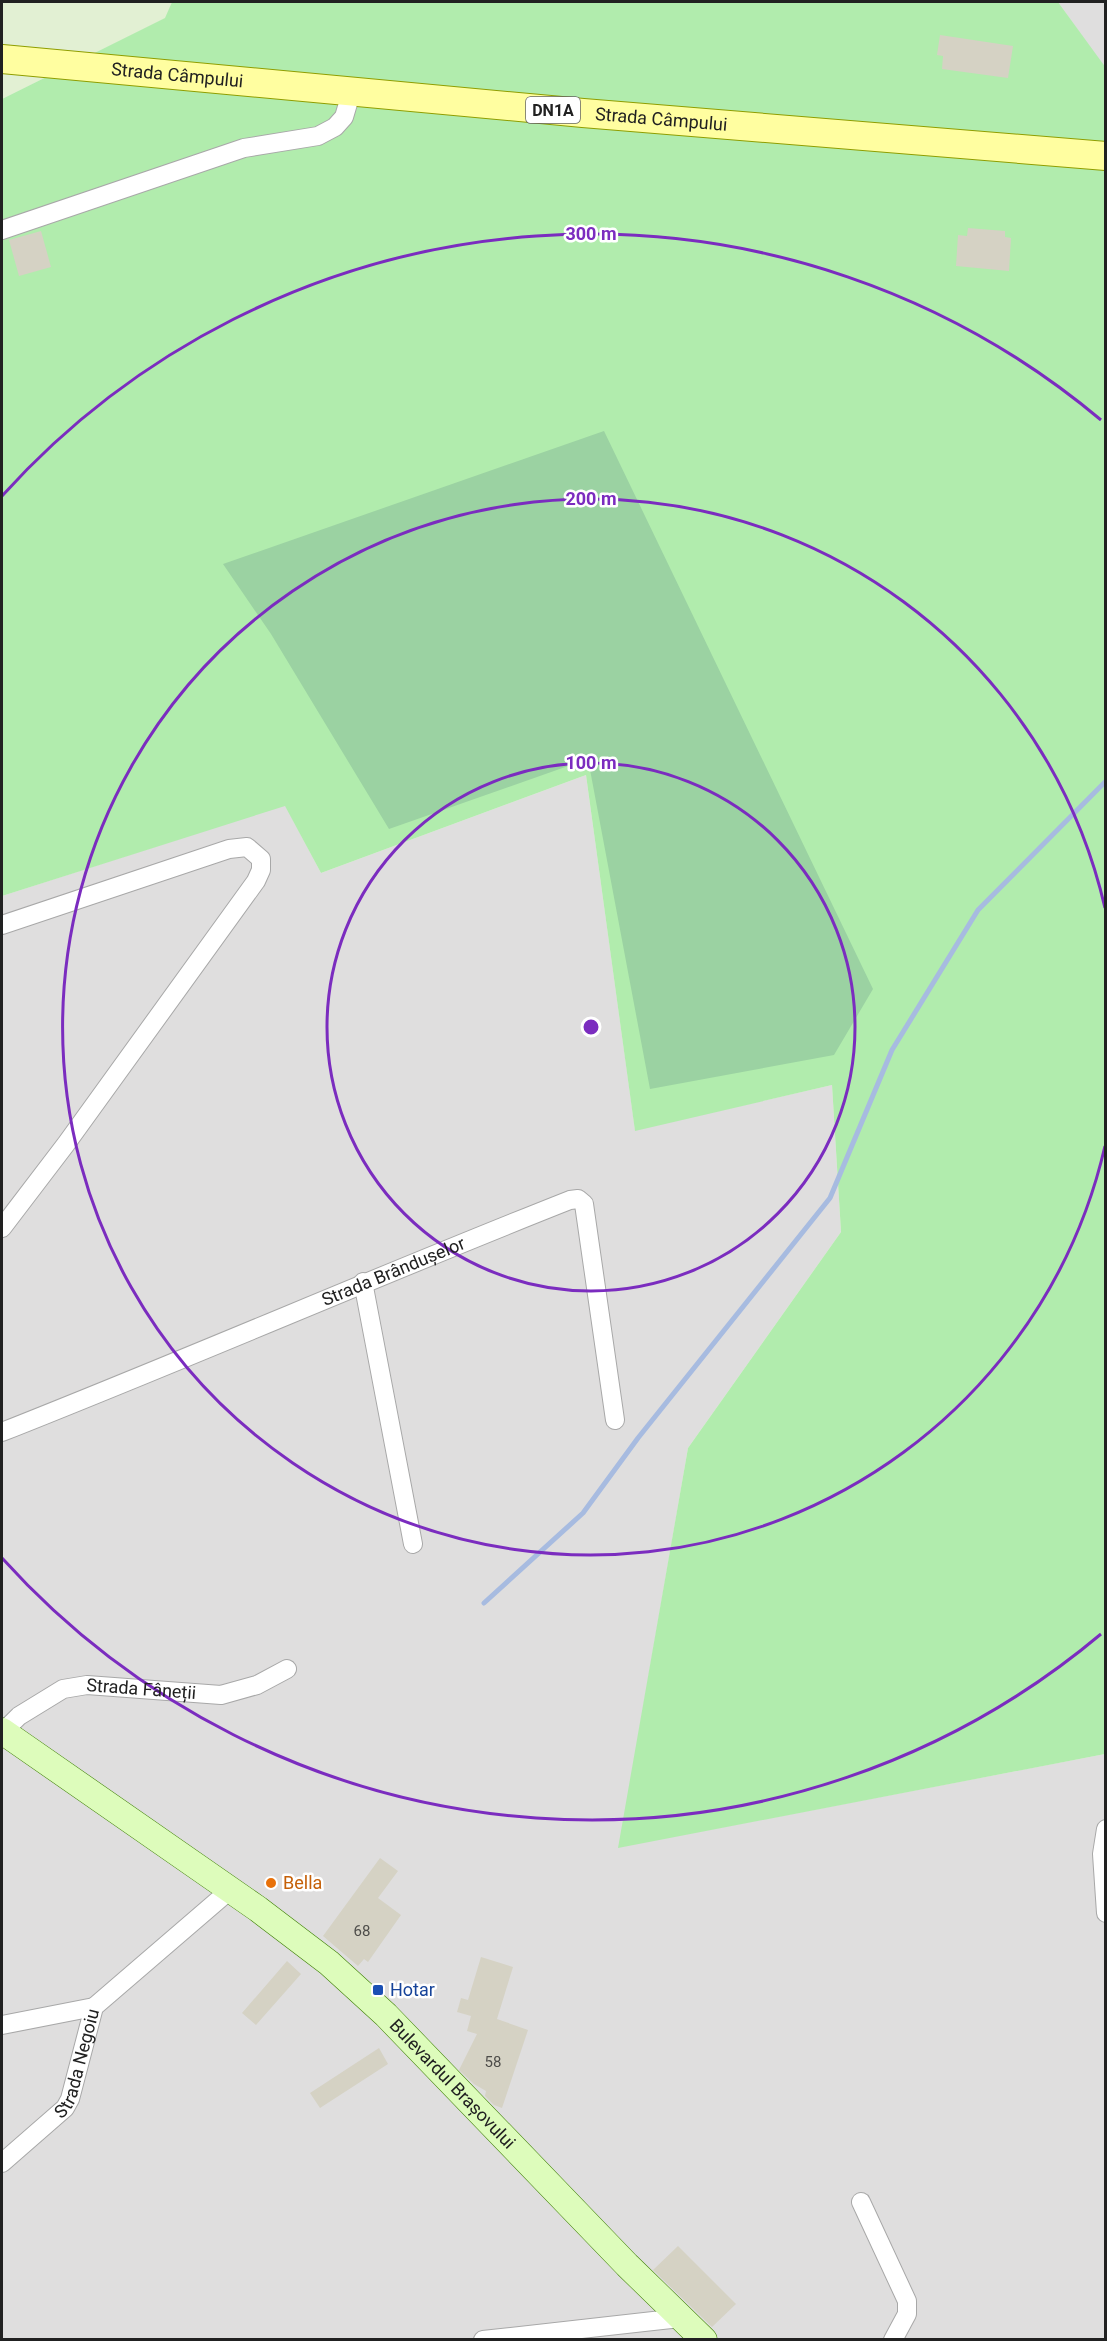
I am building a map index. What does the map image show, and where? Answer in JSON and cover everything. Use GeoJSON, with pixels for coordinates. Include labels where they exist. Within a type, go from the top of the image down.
{"type":"FeatureCollection","features":[{"type":"Feature","properties":{"kind":"main road","name":"Strada Câmpului"},"geometry":{"type":"LineString","coordinates":[[2,58],[584,113],[1106,156]]}},
{"type":"Feature","properties":{"kind":"main road","name":"Bulevardul Brașovului"},"geometry":{"type":"LineString","coordinates":[[2,1732],[304,1942],[359,1989],[704,2340]]}},
{"type":"Feature","properties":{"kind":"street"},"geometry":{"type":"LineString","coordinates":[[2,230],[244,148],[318,136],[335,127],[344,117],[352,90]]}},
{"type":"Feature","properties":{"kind":"street"},"geometry":{"type":"LineString","coordinates":[[2,925],[239,846],[247,847],[261,860],[261,870],[256,880],[87,1116],[2,1227]]}},
{"type":"Feature","properties":{"kind":"street","name":"Strada Brândușelor"},"geometry":{"type":"LineString","coordinates":[[2,1432],[175,1363],[363,1282],[570,1200],[578,1199],[584,1204],[615,1420]]}},
{"type":"Feature","properties":{"kind":"street"},"geometry":{"type":"LineString","coordinates":[[363,1282],[413,1544]]}},
{"type":"Feature","properties":{"kind":"street","name":"Strada Fâneții"},"geometry":{"type":"LineString","coordinates":[[2,1732],[19,1716],[63,1689],[87,1685],[222,1695],[257,1685],[287,1669]]}},
{"type":"Feature","properties":{"kind":"street"},"geometry":{"type":"LineString","coordinates":[[1106,1829],[1102,1854],[1106,1912]]}},
{"type":"Feature","properties":{"kind":"street","name":"Strada Negoiu"},"geometry":{"type":"LineString","coordinates":[[2,2163],[65,2108],[70,2099],[94,2007],[230,1890]]}},
{"type":"Feature","properties":{"kind":"street"},"geometry":{"type":"LineString","coordinates":[[2,2025],[94,2007]]}},
{"type":"Feature","properties":{"kind":"street"},"geometry":{"type":"LineString","coordinates":[[861,2202],[907,2301],[907,2314],[893,2340]]}},
{"type":"Feature","properties":{"kind":"street"},"geometry":{"type":"LineString","coordinates":[[483,2340],[546,2336],[680,2318]]}},
{"type":"Feature","properties":{"kind":"shaded area"},"geometry":{"type":"Polygon","coordinates":[[[1058,2],[1105,2],[1105,68],[1058,2]]]}},
{"type":"Feature","properties":{"kind":"shaded area"},"geometry":{"type":"Polygon","coordinates":[[[586,775],[635,1130],[832,1085],[841,1232],[688,1448],[619,1847],[1105,1754],[1105,2339],[2,2339],[2,896],[285,805],[321,873],[586,775]]]}},
{"type":"Feature","properties":{"kind":"green space"},"geometry":{"type":"Polygon","coordinates":[[[2,2],[172,2],[166,18],[2,99],[2,2]]]}},
{"type":"Feature","properties":{"kind":"green space"},"geometry":{"type":"Polygon","coordinates":[[[172,2],[1058,2],[1106,68],[1105,1754],[618,1848],[688,1448],[841,1232],[832,1085],[635,1131],[586,775],[321,873],[285,806],[2,896],[2,99],[165,18],[172,2]]]}},
{"type":"Feature","properties":{"kind":"green space"},"geometry":{"type":"Polygon","coordinates":[[[604,431],[873,989],[834,1055],[650,1089],[588,759],[389,829],[271,634],[223,564],[604,431]]]}},
{"type":"Feature","properties":{"kind":"building"},"geometry":{"type":"Polygon","coordinates":[[[940,35],[1013,46],[1008,78],[942,69],[943,56],[937,55],[940,35]]]}},
{"type":"Feature","properties":{"kind":"building"},"geometry":{"type":"Polygon","coordinates":[[[968,228],[1005,231],[1005,237],[1011,238],[1009,271],[956,266],[958,235],[967,236],[968,228]]]}},
{"type":"Feature","properties":{"kind":"building"},"geometry":{"type":"Polygon","coordinates":[[[41,231],[51,267],[19,276],[9,240],[41,231]]]}},
{"type":"Feature","properties":{"kind":"building"},"geometry":{"type":"Polygon","coordinates":[[[380,1858],[398,1871],[378,1898],[401,1915],[368,1962],[364,1959],[358,1966],[323,1936],[380,1858]]]}},
{"type":"Feature","properties":{"kind":"building"},"geometry":{"type":"Polygon","coordinates":[[[481,1957],[513,1967],[497,2019],[528,2030],[502,2108],[494,2105],[485,2096],[486,2091],[474,2084],[459,2070],[477,2034],[467,2031],[471,2016],[457,2012],[461,1998],[468,2000],[481,1957]]]}},
{"type":"Feature","properties":{"kind":"building"},"geometry":{"type":"Polygon","coordinates":[[[287,1961],[301,1974],[256,2025],[242,2013],[287,1961]]]}},
{"type":"Feature","properties":{"kind":"building"},"geometry":{"type":"Polygon","coordinates":[[[379,2048],[388,2064],[320,2108],[310,2093],[379,2048]]]}},
{"type":"Feature","properties":{"kind":"building"},"geometry":{"type":"Polygon","coordinates":[[[678,2246],[736,2304],[712,2327],[653,2270],[678,2246]]]}},
{"type":"Feature","properties":{"kind":"waterway"},"geometry":{"type":"LineString","coordinates":[[484,1603],[583,1513],[638,1438],[830,1198],[892,1050],[978,910],[1106,781]]}},
{"type":"Feature","properties":{"kind":"place","name":"Bella"},"geometry":{"type":"Point","coordinates":[271,1883]}},
{"type":"Feature","properties":{"kind":"place","name":"Hotar"},"geometry":{"type":"Point","coordinates":[378,1990]}}]}
